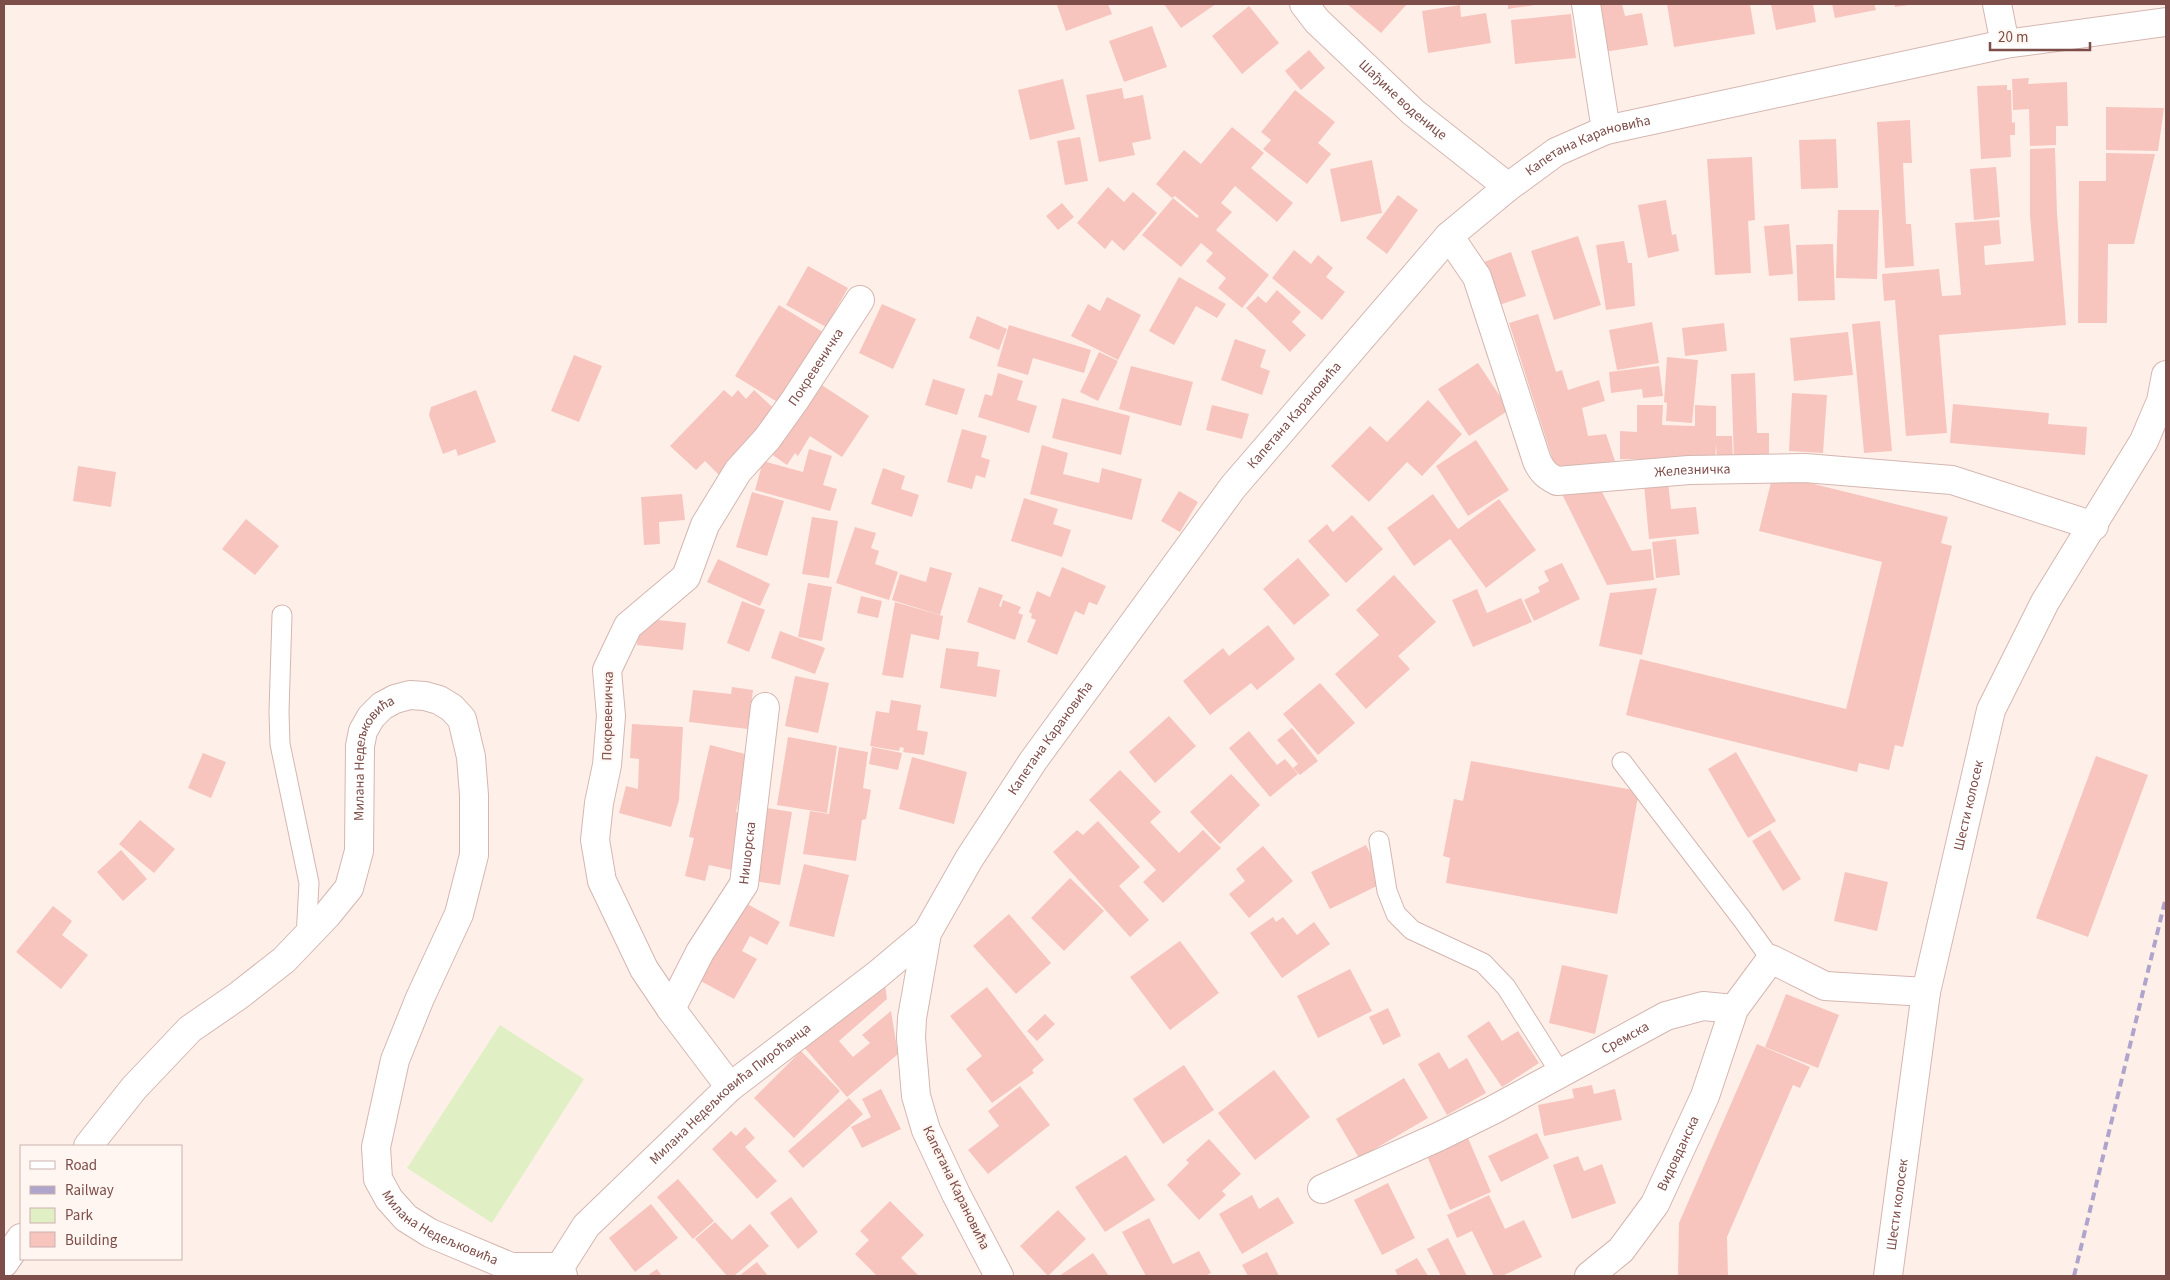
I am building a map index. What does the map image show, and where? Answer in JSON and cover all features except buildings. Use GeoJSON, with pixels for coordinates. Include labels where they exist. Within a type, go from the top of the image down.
{"type":"FeatureCollection","features":[{"type":"Feature","properties":{"kind":"street","name":"Шађине воденице"},"geometry":{"type":"LineString","coordinates":[[1304,4],[1317,21],[1413,112],[1508,187]]}},
{"type":"Feature","properties":{"kind":"street"},"geometry":{"type":"LineString","coordinates":[[1586,4],[1606,130]]}},
{"type":"Feature","properties":{"kind":"street"},"geometry":{"type":"LineString","coordinates":[[1997,4],[2005,44]]}},
{"type":"Feature","properties":{"kind":"street","name":"Капетана Карановића"},"geometry":{"type":"LineString","coordinates":[[999,1276],[956,1194],[930,1138],[916,1096],[911,1038],[912,1018],[927,933],[969,860],[1033,761],[1232,487],[1449,236],[1508,187],[1556,152],[1606,130],[2005,44],[2166,22]]}},
{"type":"Feature","properties":{"kind":"street","name":"Железничка"},"geometry":{"type":"LineString","coordinates":[[1449,236],[1478,277],[1537,461],[1541,470],[1548,477],[1557,481],[1689,470],[1805,468],[1942,479],[1952,480],[2094,526]]}},
{"type":"Feature","properties":{"kind":"street","name":"Покревеничка"},"geometry":{"type":"LineString","coordinates":[[730,1086],[671,1009],[644,969],[602,881],[595,840],[599,803],[608,765],[610,726],[606,670],[628,626],[686,578],[705,525],[738,471],[767,439],[790,408],[860,300]]}},
{"type":"Feature","properties":{"kind":"street","name":"Шести колосек"},"geometry":{"type":"LineString","coordinates":[[1888,1276],[1926,992],[1991,710],[2045,602],[2094,526],[2144,441],[2161,401],[2166,375]]}},
{"type":"Feature","properties":{"kind":"street","name":"Милана Недељковића"},"geometry":{"type":"LineString","coordinates":[[89,1145],[134,1088],[190,1029],[238,996],[284,960],[349,888],[359,851],[360,746],[363,731],[371,717],[382,706],[395,699],[425,696],[439,700],[452,708],[462,719],[471,757],[474,795],[474,855],[459,914],[420,998],[395,1060],[376,1147],[378,1179],[390,1199],[406,1218],[430,1233],[511,1267],[561,1272]]}},
{"type":"Feature","properties":{"kind":"street","name":"Нишорска"},"geometry":{"type":"LineString","coordinates":[[671,1009],[700,952],[744,884],[765,707]]}},
{"type":"Feature","properties":{"kind":"street","name":"Милана Недељковића Пироћанца"},"geometry":{"type":"LineString","coordinates":[[561,1272],[586,1226],[730,1086],[877,975],[927,933]]}},
{"type":"Feature","properties":{"kind":"street"},"geometry":{"type":"LineString","coordinates":[[1734,1010],[1771,959],[1825,986],[1926,992]]}},
{"type":"Feature","properties":{"kind":"street","name":"Сремска"},"geometry":{"type":"LineString","coordinates":[[1322,1189],[1438,1137],[1561,1074],[1666,1016],[1703,1006],[1734,1010]]}},
{"type":"Feature","properties":{"kind":"street","name":"Видовданска"},"geometry":{"type":"LineString","coordinates":[[1589,1276],[1621,1250],[1656,1204],[1705,1096],[1734,1010]]}},
{"type":"Feature","properties":{"kind":"street"},"geometry":{"type":"LineString","coordinates":[[4,1263],[20,1239]]}},
{"type":"Feature","properties":{"kind":"lane"},"geometry":{"type":"LineString","coordinates":[[282,615],[278,712],[280,744],[309,882],[306,937]]}},
{"type":"Feature","properties":{"kind":"lane"},"geometry":{"type":"LineString","coordinates":[[1622,762],[1771,959]]}},
{"type":"Feature","properties":{"kind":"lane"},"geometry":{"type":"LineString","coordinates":[[1379,841],[1387,891],[1396,914],[1412,930],[1483,963],[1506,987],[1561,1074]]}},
{"type":"Feature","properties":{"kind":"green space"},"geometry":{"type":"Polygon","coordinates":[[[500,1025],[584,1079],[492,1223],[407,1168],[500,1025]]]}},
{"type":"Feature","properties":{"kind":"railway"},"geometry":{"type":"LineString","coordinates":[[2074,1276],[2166,897]]}}]}
